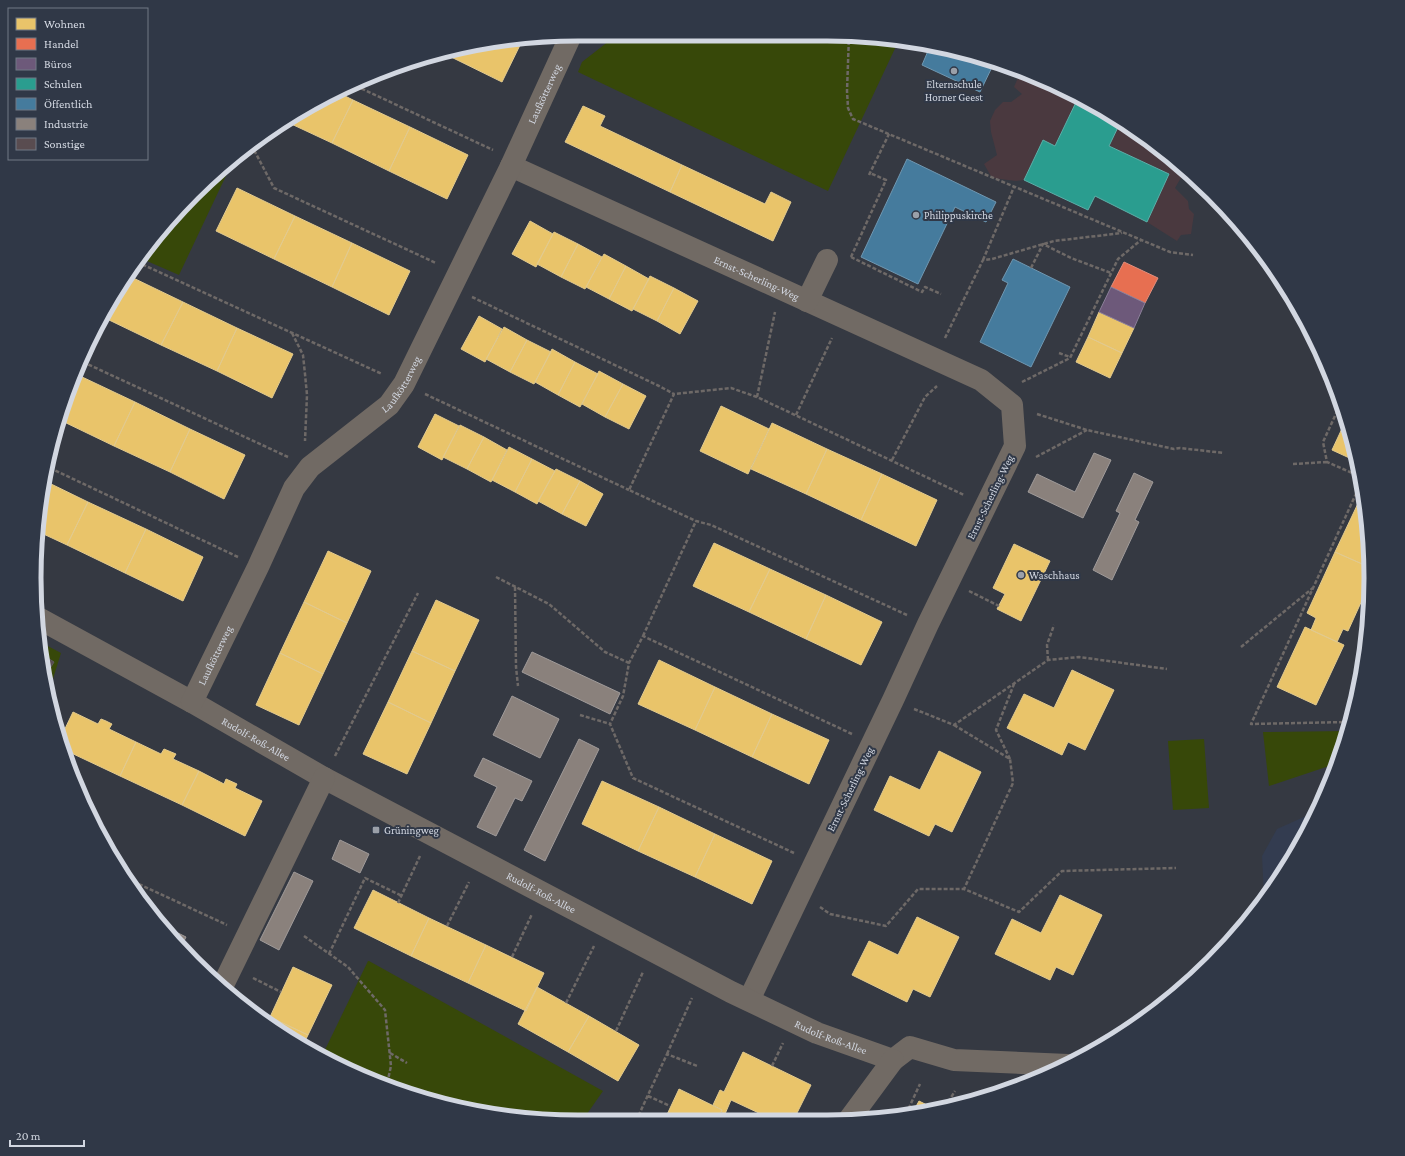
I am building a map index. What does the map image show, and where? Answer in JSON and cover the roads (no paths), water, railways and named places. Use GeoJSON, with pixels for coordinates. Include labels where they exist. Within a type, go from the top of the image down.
{"type":"FeatureCollection","features":[{"type":"Feature","properties":{"kind":"street","name":"Laufkötterweg"},"geometry":{"type":"LineString","coordinates":[[192,702],[258,567],[294,488],[310,467],[389,405],[404,384],[512,163],[569,41]]}},
{"type":"Feature","properties":{"kind":"street","name":"Ernst-Scherling-Weg"},"geometry":{"type":"LineString","coordinates":[[512,163],[780,289],[981,380],[1005,400],[1015,446],[928,624],[749,1000]]}},
{"type":"Feature","properties":{"kind":"street"},"geometry":{"type":"LineString","coordinates":[[808,301],[827,260]]}},
{"type":"Feature","properties":{"kind":"street","name":"Rudolf-Roß-Allee"},"geometry":{"type":"LineString","coordinates":[[43,621],[192,702],[324,778],[702,977],[818,1033],[893,1060]]}},
{"type":"Feature","properties":{"kind":"street"},"geometry":{"type":"LineString","coordinates":[[227,976],[324,778]]}},
{"type":"Feature","properties":{"kind":"street"},"geometry":{"type":"LineString","coordinates":[[853,1114],[893,1060],[910,1047],[954,1060],[1053,1065]]}},
{"type":"Feature","properties":{"kind":"place","name":"Elternschule Horner Geest"},"geometry":{"type":"Point","coordinates":[954,71]}},
{"type":"Feature","properties":{"kind":"place","name":"Philippuskirche"},"geometry":{"type":"Point","coordinates":[916,215]}},
{"type":"Feature","properties":{"kind":"place","name":"Waschhaus"},"geometry":{"type":"Point","coordinates":[1021,575]}},
{"type":"Feature","properties":{"kind":"place","name":"Grüningweg"},"geometry":{"type":"Point","coordinates":[376,830]}}]}
